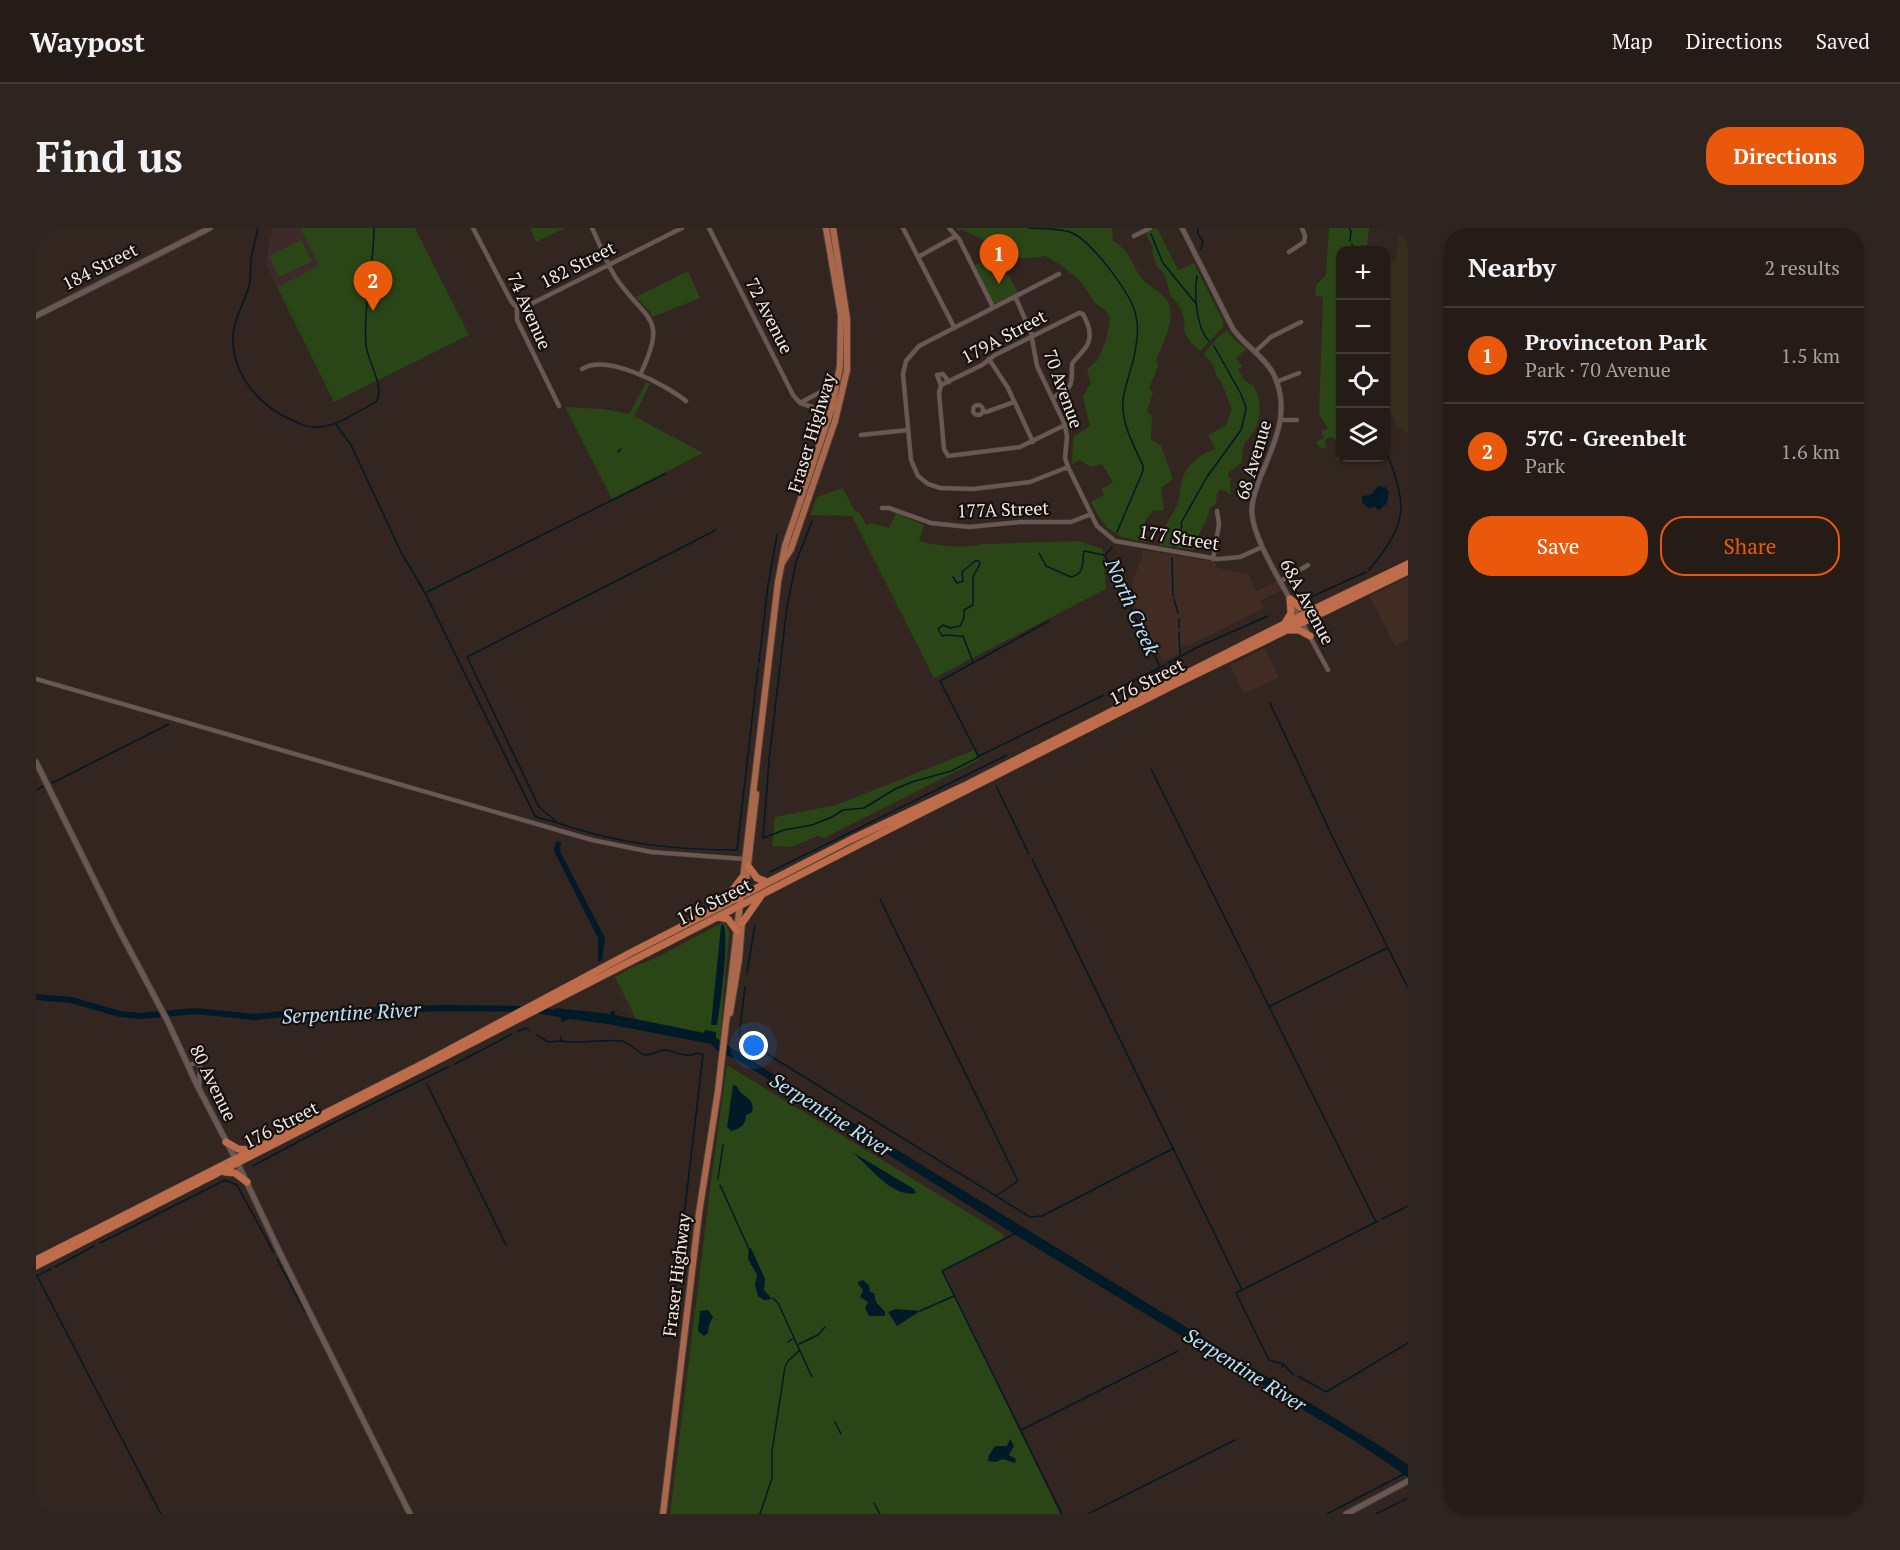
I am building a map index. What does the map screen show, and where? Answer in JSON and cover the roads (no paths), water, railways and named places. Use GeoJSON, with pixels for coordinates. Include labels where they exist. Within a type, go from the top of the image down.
{"type":"FeatureCollection","features":[{"type":"Feature","properties":{"kind":"highway"},"geometry":{"type":"LineString","coordinates":[[1290,599],[1291,613],[1285,627],[1299,630],[1310,636],[1310,625],[1316,612],[1408,564]]}},
{"type":"Feature","properties":{"kind":"highway","name":"176 Street"},"geometry":{"type":"LineString","coordinates":[[36,1260],[518,1020],[718,917],[767,882],[1301,619],[1408,571]]}},
{"type":"Feature","properties":{"kind":"highway"},"geometry":{"type":"LineString","coordinates":[[1290,599],[1300,607],[1316,612]]}},
{"type":"Feature","properties":{"kind":"highway","name":"176 Street"},"geometry":{"type":"LineString","coordinates":[[36,1266],[217,1174],[251,1150],[426,1062],[718,908],[763,894],[1285,627]]}},
{"type":"Feature","properties":{"kind":"highway"},"geometry":{"type":"LineString","coordinates":[[746,862],[757,878],[767,882]]}},
{"type":"Feature","properties":{"kind":"highway"},"geometry":{"type":"LineString","coordinates":[[718,908],[742,878]]}},
{"type":"Feature","properties":{"kind":"highway"},"geometry":{"type":"LineString","coordinates":[[742,923],[763,894]]}},
{"type":"Feature","properties":{"kind":"highway"},"geometry":{"type":"LineString","coordinates":[[718,917],[728,919],[737,931]]}},
{"type":"Feature","properties":{"kind":"highway"},"geometry":{"type":"LineString","coordinates":[[226,1142],[238,1149],[251,1150]]}},
{"type":"Feature","properties":{"kind":"highway"},"geometry":{"type":"LineString","coordinates":[[217,1174],[235,1173],[247,1182]]}},
{"type":"Feature","properties":{"kind":"main road","name":"184 Street"},"geometry":{"type":"LineString","coordinates":[[36,316],[210,228]]}},
{"type":"Feature","properties":{"kind":"main road","name":"Fraser Highway"},"geometry":{"type":"LineString","coordinates":[[663,1514],[699,1212],[742,899],[779,570],[825,428],[833,414],[840,366],[842,330],[826,228]]}},
{"type":"Feature","properties":{"kind":"main road","name":"Fraser Highway"},"geometry":{"type":"LineString","coordinates":[[779,570],[791,549],[847,370],[847,311],[832,228]]}},
{"type":"Feature","properties":{"kind":"main road","name":"80 Avenue"},"geometry":{"type":"LineString","coordinates":[[36,762],[117,926],[167,1020],[410,1514]]}},
{"type":"Feature","properties":{"kind":"main road"},"geometry":{"type":"LineString","coordinates":[[742,899],[753,806]]}},
{"type":"Feature","properties":{"kind":"main road","name":"Fraser Highway"},"geometry":{"type":"LineString","coordinates":[[724,1040],[733,1003],[742,923],[742,878],[746,862]]}},
{"type":"Feature","properties":{"kind":"main road"},"geometry":{"type":"LineString","coordinates":[[1346,1514],[1408,1481]]}},
{"type":"Feature","properties":{"kind":"street","name":"74 Avenue"},"geometry":{"type":"LineString","coordinates":[[473,228],[511,302],[517,308],[517,320],[559,406]]}},
{"type":"Feature","properties":{"kind":"street"},"geometry":{"type":"LineString","coordinates":[[592,228],[621,285],[645,312],[652,324],[653,343],[640,375]]}},
{"type":"Feature","properties":{"kind":"street","name":"182 Street"},"geometry":{"type":"LineString","coordinates":[[517,308],[527,306],[682,228]]}},
{"type":"Feature","properties":{"kind":"street","name":"72 Avenue"},"geometry":{"type":"LineString","coordinates":[[709,228],[793,396],[800,403]]}},
{"type":"Feature","properties":{"kind":"street"},"geometry":{"type":"LineString","coordinates":[[903,228],[954,327]]}},
{"type":"Feature","properties":{"kind":"street"},"geometry":{"type":"LineString","coordinates":[[949,228],[956,236],[993,307]]}},
{"type":"Feature","properties":{"kind":"street"},"geometry":{"type":"LineString","coordinates":[[1134,236],[1150,228]]}},
{"type":"Feature","properties":{"kind":"street","name":"68 Avenue"},"geometry":{"type":"LineString","coordinates":[[1182,228],[1233,329],[1269,367],[1281,400],[1279,432],[1253,501],[1254,525],[1263,547]]}},
{"type":"Feature","properties":{"kind":"street"},"geometry":{"type":"LineString","coordinates":[[1288,252],[1303,244],[1305,236],[1302,228]]}},
{"type":"Feature","properties":{"kind":"street"},"geometry":{"type":"LineString","coordinates":[[918,257],[956,236]]}},
{"type":"Feature","properties":{"kind":"street"},"geometry":{"type":"LineString","coordinates":[[1059,274],[924,342],[911,352],[903,367],[913,467],[918,476],[928,484],[940,488],[973,489],[1030,482],[1068,467]]}},
{"type":"Feature","properties":{"kind":"street","name":"70 Avenue"},"geometry":{"type":"LineString","coordinates":[[1015,296],[1032,336],[1037,366],[1065,425],[1067,437],[1065,458],[1068,467],[1095,523]]}},
{"type":"Feature","properties":{"kind":"street","name":"179A Street"},"geometry":{"type":"LineString","coordinates":[[941,385],[982,365],[1032,336],[1079,313],[1083,314],[1090,328],[1089,341],[1084,351],[1072,364],[1073,382],[1070,388],[1052,398]]}},
{"type":"Feature","properties":{"kind":"street"},"geometry":{"type":"LineString","coordinates":[[1256,351],[1271,337],[1301,322]]}},
{"type":"Feature","properties":{"kind":"street"},"geometry":{"type":"LineString","coordinates":[[989,359],[1008,388],[1033,442]]}},
{"type":"Feature","properties":{"kind":"street"},"geometry":{"type":"LineString","coordinates":[[582,369],[589,365],[608,365],[640,375],[686,401]]}},
{"type":"Feature","properties":{"kind":"street"},"geometry":{"type":"LineString","coordinates":[[1276,382],[1299,373]]}},
{"type":"Feature","properties":{"kind":"street"},"geometry":{"type":"LineString","coordinates":[[949,382],[943,374],[939,374],[937,378],[941,385],[939,393],[946,455],[1020,447],[1065,425]]}},
{"type":"Feature","properties":{"kind":"street"},"geometry":{"type":"LineString","coordinates":[[800,403],[826,390]]}},
{"type":"Feature","properties":{"kind":"street"},"geometry":{"type":"LineString","coordinates":[[983,412],[1014,402]]}},
{"type":"Feature","properties":{"kind":"street"},"geometry":{"type":"LineString","coordinates":[[800,403],[833,414]]}},
{"type":"Feature","properties":{"kind":"street"},"geometry":{"type":"LineString","coordinates":[[812,408],[823,415],[825,428]]}},
{"type":"Feature","properties":{"kind":"street"},"geometry":{"type":"LineString","coordinates":[[1281,420],[1297,420]]}},
{"type":"Feature","properties":{"kind":"street"},"geometry":{"type":"LineString","coordinates":[[861,435],[908,430]]}},
{"type":"Feature","properties":{"kind":"street","name":"177A Street"},"geometry":{"type":"LineString","coordinates":[[882,508],[889,508],[931,523],[968,527],[1020,522],[1071,522],[1091,514]]}},
{"type":"Feature","properties":{"kind":"street"},"geometry":{"type":"LineString","coordinates":[[1213,559],[1219,524],[1217,511]]}},
{"type":"Feature","properties":{"kind":"street","name":"177 Street"},"geometry":{"type":"LineString","coordinates":[[1095,523],[1105,535],[1119,542],[1213,559],[1240,557],[1263,547]]}},
{"type":"Feature","properties":{"kind":"street","name":"68A Avenue"},"geometry":{"type":"LineString","coordinates":[[1263,547],[1328,670]]}},
{"type":"Feature","properties":{"kind":"street"},"geometry":{"type":"LineString","coordinates":[[1281,581],[1308,565]]}},
{"type":"Feature","properties":{"kind":"street"},"geometry":{"type":"LineString","coordinates":[[36,680],[592,840],[651,852],[746,862]]}},
{"type":"Feature","properties":{"kind":"street"},"geometry":{"type":"LineString","coordinates":[[188,1066],[195,1063],[200,1065],[200,1090]]}},
{"type":"Feature","properties":{"kind":"water"},"geometry":{"type":"Polygon","coordinates":[[[1378,486],[1385,487],[1389,492],[1387,503],[1379,510],[1375,507],[1368,508],[1362,502],[1362,496],[1371,495],[1378,486]]]}},
{"type":"Feature","properties":{"kind":"water"},"geometry":{"type":"Polygon","coordinates":[[[556,841],[561,842],[560,851],[605,938],[602,960],[598,962],[598,938],[555,853],[556,841]]]}},
{"type":"Feature","properties":{"kind":"water"},"geometry":{"type":"Polygon","coordinates":[[[723,924],[725,956],[722,988],[717,1025],[711,1025],[721,926],[723,924]]]}},
{"type":"Feature","properties":{"kind":"water"},"geometry":{"type":"Polygon","coordinates":[[[556,1008],[610,1014],[611,1011],[615,1011],[615,1015],[704,1033],[705,1030],[716,1032],[716,1038],[741,1054],[1380,1446],[1408,1465],[1408,1477],[1358,1443],[1014,1234],[736,1059],[719,1052],[711,1044],[608,1024],[569,1019],[562,1022],[560,1017],[553,1016],[556,1008]]]}},
{"type":"Feature","properties":{"kind":"water"},"geometry":{"type":"Polygon","coordinates":[[[733,1085],[737,1086],[741,1093],[750,1100],[753,1107],[752,1112],[746,1115],[742,1126],[731,1131],[727,1127],[733,1085]]]}},
{"type":"Feature","properties":{"kind":"water"},"geometry":{"type":"Polygon","coordinates":[[[852,1152],[914,1189],[916,1193],[898,1191],[890,1186],[852,1152]]]}},
{"type":"Feature","properties":{"kind":"water"},"geometry":{"type":"Polygon","coordinates":[[[749,1248],[765,1279],[764,1290],[772,1299],[764,1300],[758,1296],[755,1285],[757,1275],[748,1259],[749,1248]]]}},
{"type":"Feature","properties":{"kind":"water"},"geometry":{"type":"Polygon","coordinates":[[[863,1280],[869,1285],[870,1292],[874,1293],[876,1302],[885,1312],[885,1316],[869,1316],[865,1308],[868,1302],[860,1297],[863,1290],[858,1282],[863,1280]]]}},
{"type":"Feature","properties":{"kind":"water"},"geometry":{"type":"Polygon","coordinates":[[[896,1309],[920,1311],[897,1326],[888,1312],[896,1309]]]}},
{"type":"Feature","properties":{"kind":"water"},"geometry":{"type":"Polygon","coordinates":[[[708,1310],[713,1317],[708,1333],[704,1336],[698,1331],[700,1311],[708,1310]]]}},
{"type":"Feature","properties":{"kind":"water"},"geometry":{"type":"Polygon","coordinates":[[[1010,1439],[1014,1446],[1009,1455],[1016,1459],[1015,1463],[1003,1459],[996,1462],[988,1461],[995,1446],[1007,1446],[1010,1439]]]}},
{"type":"Feature","properties":{"kind":"waterway"},"geometry":{"type":"LineString","coordinates":[[258,228],[251,259],[250,282],[234,328],[234,349],[237,362],[249,386],[268,406],[298,423],[314,427],[326,426],[348,418],[376,402],[379,396],[378,383],[367,352],[365,330],[374,228]]}},
{"type":"Feature","properties":{"kind":"waterway","name":"North Creek"},"geometry":{"type":"LineString","coordinates":[[1029,228],[1060,230],[1078,236],[1097,254],[1116,278],[1130,300],[1135,313],[1137,342],[1124,393],[1123,409],[1126,426],[1143,471],[1117,532]]}},
{"type":"Feature","properties":{"kind":"waterway"},"geometry":{"type":"LineString","coordinates":[[1198,228],[1198,234],[1203,241],[1201,249]]}},
{"type":"Feature","properties":{"kind":"waterway"},"geometry":{"type":"LineString","coordinates":[[1349,228],[1350,241]]}},
{"type":"Feature","properties":{"kind":"waterway"},"geometry":{"type":"LineString","coordinates":[[1151,234],[1163,263],[1197,305]]}},
{"type":"Feature","properties":{"kind":"waterway"},"geometry":{"type":"LineString","coordinates":[[1197,276],[1197,310],[1201,328],[1209,341]]}},
{"type":"Feature","properties":{"kind":"waterway"},"geometry":{"type":"LineString","coordinates":[[1174,546],[1182,526],[1181,523],[1207,477],[1241,430],[1244,418],[1246,408],[1241,394],[1214,346]]}},
{"type":"Feature","properties":{"kind":"waterway"},"geometry":{"type":"LineString","coordinates":[[335,423],[351,445],[401,552],[425,593],[535,816],[624,841],[691,849],[737,850],[758,668]]}},
{"type":"Feature","properties":{"kind":"waterway"},"geometry":{"type":"LineString","coordinates":[[618,452],[621,449]]}},
{"type":"Feature","properties":{"kind":"waterway"},"geometry":{"type":"LineString","coordinates":[[1369,570],[1391,539],[1400,514],[1401,501],[1390,462]]}},
{"type":"Feature","properties":{"kind":"waterway"},"geometry":{"type":"LineString","coordinates":[[427,592],[665,474]]}},
{"type":"Feature","properties":{"kind":"waterway"},"geometry":{"type":"LineString","coordinates":[[812,521],[796,562],[787,607],[769,760],[763,838],[784,830],[812,825],[843,810],[864,808],[895,789],[951,771],[977,758],[978,755],[940,681],[1049,621]]}},
{"type":"Feature","properties":{"kind":"waterway"},"geometry":{"type":"LineString","coordinates":[[557,822],[539,807],[467,657],[716,530]]}},
{"type":"Feature","properties":{"kind":"waterway"},"geometry":{"type":"LineString","coordinates":[[759,662],[768,585],[777,535]]}},
{"type":"Feature","properties":{"kind":"waterway","name":"North Creek"},"geometry":{"type":"LineString","coordinates":[[1112,547],[1105,555],[1160,667]]}},
{"type":"Feature","properties":{"kind":"waterway"},"geometry":{"type":"LineString","coordinates":[[1039,553],[1046,566],[1071,577],[1081,571],[1084,551],[1104,555]]}},
{"type":"Feature","properties":{"kind":"waterway"},"geometry":{"type":"LineString","coordinates":[[1172,558],[1173,596]]}},
{"type":"Feature","properties":{"kind":"waterway"},"geometry":{"type":"LineString","coordinates":[[953,577],[957,583],[963,581],[962,572],[975,561],[979,561],[980,564],[973,577],[973,605],[964,610],[964,618],[960,626],[950,628],[943,625],[938,629],[942,636],[963,636],[973,662]]}},
{"type":"Feature","properties":{"kind":"waterway"},"geometry":{"type":"LineString","coordinates":[[1302,601],[1366,572]]}},
{"type":"Feature","properties":{"kind":"waterway"},"geometry":{"type":"LineString","coordinates":[[1174,599],[1178,613]]}},
{"type":"Feature","properties":{"kind":"waterway"},"geometry":{"type":"LineString","coordinates":[[1168,663],[1268,616]]}},
{"type":"Feature","properties":{"kind":"waterway"},"geometry":{"type":"LineString","coordinates":[[1179,619],[1179,628]]}},
{"type":"Feature","properties":{"kind":"waterway"},"geometry":{"type":"LineString","coordinates":[[1179,632],[1180,655]]}},
{"type":"Feature","properties":{"kind":"waterway"},"geometry":{"type":"LineString","coordinates":[[1133,681],[1165,665]]}},
{"type":"Feature","properties":{"kind":"waterway"},"geometry":{"type":"LineString","coordinates":[[1108,693],[1129,683]]}},
{"type":"Feature","properties":{"kind":"waterway"},"geometry":{"type":"LineString","coordinates":[[979,756],[1104,695]]}},
{"type":"Feature","properties":{"kind":"waterway"},"geometry":{"type":"LineString","coordinates":[[1270,703],[1333,838],[1408,988]]}},
{"type":"Feature","properties":{"kind":"waterway"},"geometry":{"type":"LineString","coordinates":[[52,783],[169,724]]}},
{"type":"Feature","properties":{"kind":"waterway"},"geometry":{"type":"LineString","coordinates":[[770,872],[1007,755]]}},
{"type":"Feature","properties":{"kind":"waterway"},"geometry":{"type":"LineString","coordinates":[[1151,769],[1376,1222]]}},
{"type":"Feature","properties":{"kind":"waterway"},"geometry":{"type":"LineString","coordinates":[[36,790],[44,786]]}},
{"type":"Feature","properties":{"kind":"waterway"},"geometry":{"type":"LineString","coordinates":[[996,786],[1029,854]]}},
{"type":"Feature","properties":{"kind":"waterway"},"geometry":{"type":"LineString","coordinates":[[1032,859],[1242,1290]]}},
{"type":"Feature","properties":{"kind":"waterway"},"geometry":{"type":"LineString","coordinates":[[880,899],[1018,1181],[997,1195]]}},
{"type":"Feature","properties":{"kind":"waterway"},"geometry":{"type":"LineString","coordinates":[[747,973],[755,925]]}},
{"type":"Feature","properties":{"kind":"waterway"},"geometry":{"type":"LineString","coordinates":[[1270,1006],[1387,948]]}},
{"type":"Feature","properties":{"kind":"waterway"},"geometry":{"type":"LineString","coordinates":[[739,1036],[745,987]]}},
{"type":"Feature","properties":{"kind":"waterway","name":"Serpentine River"},"geometry":{"type":"LineString","coordinates":[[36,997],[71,1000],[120,1014],[140,1016],[195,1011],[255,1017],[446,1008],[526,1009]]}},
{"type":"Feature","properties":{"kind":"waterway","name":"Serpentine River"},"geometry":{"type":"LineString","coordinates":[[536,1010],[562,1014]]}},
{"type":"Feature","properties":{"kind":"waterway"},"geometry":{"type":"LineString","coordinates":[[518,1031],[526,1028],[530,1031]]}},
{"type":"Feature","properties":{"kind":"waterway"},"geometry":{"type":"LineString","coordinates":[[455,1064],[512,1034]]}},
{"type":"Feature","properties":{"kind":"waterway"},"geometry":{"type":"LineString","coordinates":[[537,1035],[548,1042],[561,1041]]}},
{"type":"Feature","properties":{"kind":"waterway"},"geometry":{"type":"LineString","coordinates":[[561,1037],[561,1041],[569,1042],[622,1041],[646,1055],[665,1050],[685,1055],[697,1053],[703,1055],[676,1284],[673,1329]]}},
{"type":"Feature","properties":{"kind":"waterway"},"geometry":{"type":"LineString","coordinates":[[744,1043],[755,1044],[764,1052],[1030,1217],[1042,1216],[1174,1148]]}},
{"type":"Feature","properties":{"kind":"waterway"},"geometry":{"type":"LineString","coordinates":[[253,1166],[335,1122],[448,1067]]}},
{"type":"Feature","properties":{"kind":"waterway"},"geometry":{"type":"LineString","coordinates":[[427,1084],[506,1245]]}},
{"type":"Feature","properties":{"kind":"waterway"},"geometry":{"type":"LineString","coordinates":[[718,1179],[723,1145]]}},
{"type":"Feature","properties":{"kind":"waterway"},"geometry":{"type":"LineString","coordinates":[[100,1243],[225,1180],[237,1185],[274,1253]]}},
{"type":"Feature","properties":{"kind":"waterway"},"geometry":{"type":"LineString","coordinates":[[720,1185],[749,1249]]}},
{"type":"Feature","properties":{"kind":"waterway"},"geometry":{"type":"LineString","coordinates":[[1382,1219],[1408,1206]]}},
{"type":"Feature","properties":{"kind":"waterway"},"geometry":{"type":"LineString","coordinates":[[1283,1364],[1269,1360],[1236,1293],[1378,1221]]}},
{"type":"Feature","properties":{"kind":"waterway"},"geometry":{"type":"LineString","coordinates":[[1014,1234],[942,1271],[1062,1514]]}},
{"type":"Feature","properties":{"kind":"waterway"},"geometry":{"type":"LineString","coordinates":[[55,1267],[94,1246]]}},
{"type":"Feature","properties":{"kind":"waterway"},"geometry":{"type":"LineString","coordinates":[[277,1259],[305,1312]]}},
{"type":"Feature","properties":{"kind":"waterway"},"geometry":{"type":"LineString","coordinates":[[36,1276],[51,1269]]}},
{"type":"Feature","properties":{"kind":"waterway"},"geometry":{"type":"LineString","coordinates":[[37,1276],[161,1514]]}},
{"type":"Feature","properties":{"kind":"waterway"},"geometry":{"type":"LineString","coordinates":[[920,1311],[954,1296]]}},
{"type":"Feature","properties":{"kind":"waterway"},"geometry":{"type":"LineString","coordinates":[[773,1298],[778,1303],[812,1377]]}},
{"type":"Feature","properties":{"kind":"waterway"},"geometry":{"type":"LineString","coordinates":[[799,1344],[818,1335],[825,1327]]}},
{"type":"Feature","properties":{"kind":"waterway"},"geometry":{"type":"LineString","coordinates":[[788,1342],[794,1338]]}},
{"type":"Feature","properties":{"kind":"waterway"},"geometry":{"type":"LineString","coordinates":[[1298,1376],[1326,1392],[1408,1343]]}},
{"type":"Feature","properties":{"kind":"waterway"},"geometry":{"type":"LineString","coordinates":[[760,1514],[772,1478],[772,1451],[785,1367],[800,1350]]}},
{"type":"Feature","properties":{"kind":"waterway"},"geometry":{"type":"LineString","coordinates":[[1021,1430],[1178,1351]]}},
{"type":"Feature","properties":{"kind":"waterway"},"geometry":{"type":"LineString","coordinates":[[1282,1367],[1283,1364],[1294,1375]]}},
{"type":"Feature","properties":{"kind":"waterway"},"geometry":{"type":"LineString","coordinates":[[835,1422],[841,1434]]}},
{"type":"Feature","properties":{"kind":"waterway"},"geometry":{"type":"LineString","coordinates":[[1088,1514],[1235,1440]]}},
{"type":"Feature","properties":{"kind":"waterway"},"geometry":{"type":"LineString","coordinates":[[1327,1514],[1404,1474]]}},
{"type":"Feature","properties":{"kind":"waterway"},"geometry":{"type":"LineString","coordinates":[[1376,1514],[1408,1498]]}},
{"type":"Feature","properties":{"kind":"waterway"},"geometry":{"type":"LineString","coordinates":[[874,1503],[880,1514]]}},
{"type":"Feature","properties":{"kind":"place","name":"Provinceton Park"},"geometry":{"type":"Point","coordinates":[999,284]}},
{"type":"Feature","properties":{"kind":"place","name":"57C - Greenbelt"},"geometry":{"type":"Point","coordinates":[373,311]}}]}
